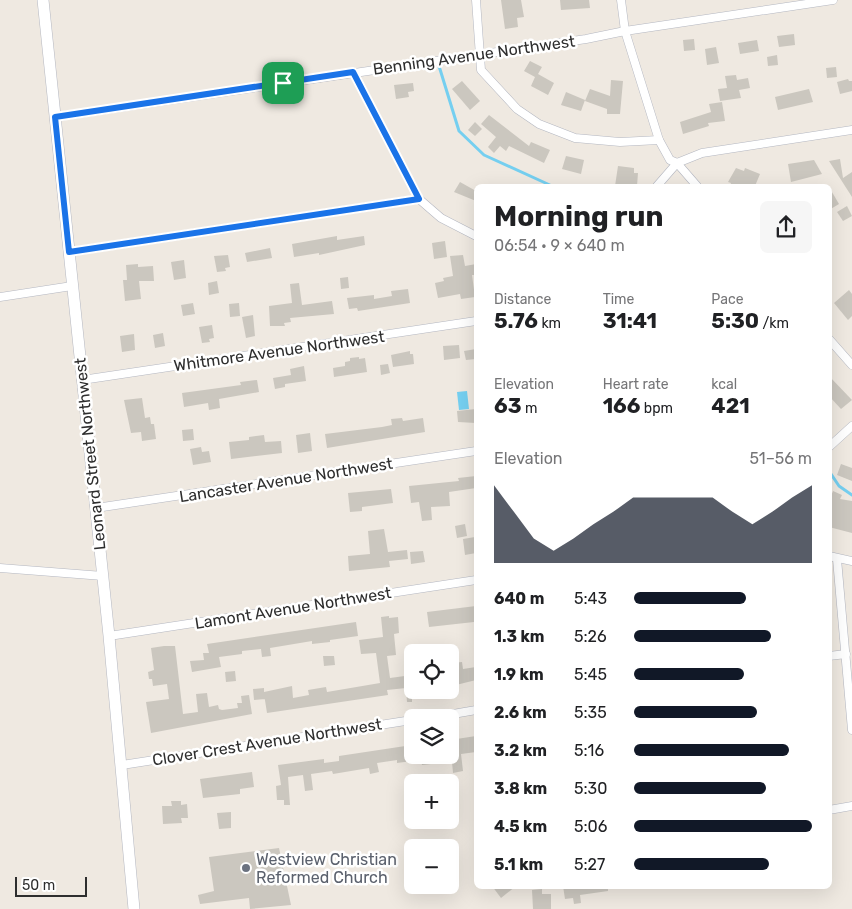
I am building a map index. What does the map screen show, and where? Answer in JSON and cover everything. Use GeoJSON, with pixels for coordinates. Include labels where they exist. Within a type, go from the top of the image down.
{"type":"FeatureCollection","features":[{"type":"Feature","properties":{"kind":"main road","name":"Leonard Street Northwest"},"geometry":{"type":"LineString","coordinates":[[43,0],[122,765],[134,909]]}},
{"type":"Feature","properties":{"kind":"street"},"geometry":{"type":"LineString","coordinates":[[476,0],[481,70],[517,109],[539,124],[582,139],[620,142],[659,140]]}},
{"type":"Feature","properties":{"kind":"street"},"geometry":{"type":"LineString","coordinates":[[621,0],[625,31],[659,140],[670,160],[677,163],[695,184]]}},
{"type":"Feature","properties":{"kind":"street","name":"Benning Avenue Northwest"},"geometry":{"type":"LineString","coordinates":[[55,117],[586,39],[625,31],[834,0]]}},
{"type":"Feature","properties":{"kind":"street"},"geometry":{"type":"LineString","coordinates":[[353,72],[419,199],[441,218],[474,235]]}},
{"type":"Feature","properties":{"kind":"street"},"geometry":{"type":"LineString","coordinates":[[659,184],[677,163],[702,153],[852,130]]}},
{"type":"Feature","properties":{"kind":"street"},"geometry":{"type":"LineString","coordinates":[[69,252],[419,199]]}},
{"type":"Feature","properties":{"kind":"street"},"geometry":{"type":"LineString","coordinates":[[0,297],[72,286]]}},
{"type":"Feature","properties":{"kind":"street","name":"Whitmore Avenue Northwest"},"geometry":{"type":"LineString","coordinates":[[82,380],[474,321]]}},
{"type":"Feature","properties":{"kind":"street"},"geometry":{"type":"LineString","coordinates":[[832,342],[852,365]]}},
{"type":"Feature","properties":{"kind":"street"},"geometry":{"type":"LineString","coordinates":[[832,444],[852,426]]}},
{"type":"Feature","properties":{"kind":"street","name":"Lancaster Avenue Northwest"},"geometry":{"type":"LineString","coordinates":[[96,508],[474,451]]}},
{"type":"Feature","properties":{"kind":"street"},"geometry":{"type":"LineString","coordinates":[[832,557],[852,561]]}},
{"type":"Feature","properties":{"kind":"street"},"geometry":{"type":"LineString","coordinates":[[837,559],[852,730]]}},
{"type":"Feature","properties":{"kind":"street"},"geometry":{"type":"LineString","coordinates":[[0,568],[22,568],[103,576]]}},
{"type":"Feature","properties":{"kind":"street","name":"Lamont Avenue Northwest"},"geometry":{"type":"LineString","coordinates":[[109,636],[474,580]]}},
{"type":"Feature","properties":{"kind":"street"},"geometry":{"type":"LineString","coordinates":[[832,656],[846,654]]}},
{"type":"Feature","properties":{"kind":"street"},"geometry":{"type":"LineString","coordinates":[[459,713],[474,710]]}},
{"type":"Feature","properties":{"kind":"street","name":"Clover Crest Avenue Northwest"},"geometry":{"type":"LineString","coordinates":[[122,765],[404,721]]}},
{"type":"Feature","properties":{"kind":"street"},"geometry":{"type":"LineString","coordinates":[[832,809],[852,806]]}},
{"type":"Feature","properties":{"kind":"water"},"geometry":{"type":"Polygon","coordinates":[[[467,391],[469,409],[459,410],[457,392],[467,391]]]}},
{"type":"Feature","properties":{"kind":"building"},"geometry":{"type":"Polygon","coordinates":[[[501,0],[521,0],[524,17],[517,18],[518,27],[505,29],[501,0]]]}},
{"type":"Feature","properties":{"kind":"building"},"geometry":{"type":"Polygon","coordinates":[[[560,0],[589,0],[590,8],[561,10],[560,0]]]}},
{"type":"Feature","properties":{"kind":"building"},"geometry":{"type":"Polygon","coordinates":[[[794,34],[795,45],[779,47],[777,36],[794,34]]]}},
{"type":"Feature","properties":{"kind":"building"},"geometry":{"type":"Polygon","coordinates":[[[694,39],[695,50],[684,51],[683,40],[694,39]]]}},
{"type":"Feature","properties":{"kind":"building"},"geometry":{"type":"Polygon","coordinates":[[[757,40],[759,51],[740,54],[738,43],[757,40]]]}},
{"type":"Feature","properties":{"kind":"building"},"geometry":{"type":"Polygon","coordinates":[[[716,47],[719,63],[707,65],[705,49],[716,47]]]}},
{"type":"Feature","properties":{"kind":"building"},"geometry":{"type":"Polygon","coordinates":[[[777,55],[778,65],[768,66],[767,57],[777,55]]]}},
{"type":"Feature","properties":{"kind":"building"},"geometry":{"type":"Polygon","coordinates":[[[530,61],[542,67],[538,74],[554,83],[548,95],[531,86],[535,77],[524,71],[530,61]]]}},
{"type":"Feature","properties":{"kind":"building"},"geometry":{"type":"Polygon","coordinates":[[[836,67],[837,77],[827,78],[826,68],[836,67]]]}},
{"type":"Feature","properties":{"kind":"building"},"geometry":{"type":"Polygon","coordinates":[[[736,75],[737,80],[748,78],[750,88],[739,90],[741,98],[720,101],[718,89],[727,88],[725,76],[736,75]]]}},
{"type":"Feature","properties":{"kind":"building"},"geometry":{"type":"Polygon","coordinates":[[[848,79],[852,81],[852,91],[840,94],[837,82],[848,79]]]}},
{"type":"Feature","properties":{"kind":"building"},"geometry":{"type":"Polygon","coordinates":[[[611,80],[623,81],[620,114],[607,114],[607,109],[585,101],[590,89],[610,96],[611,80]]]}},
{"type":"Feature","properties":{"kind":"building"},"geometry":{"type":"Polygon","coordinates":[[[462,81],[480,101],[470,110],[452,89],[462,81]]]}},
{"type":"Feature","properties":{"kind":"building"},"geometry":{"type":"Polygon","coordinates":[[[413,83],[414,91],[408,92],[409,97],[396,99],[394,85],[413,83]]]}},
{"type":"Feature","properties":{"kind":"building"},"geometry":{"type":"Polygon","coordinates":[[[809,89],[813,102],[778,110],[775,97],[809,89]]]}},
{"type":"Feature","properties":{"kind":"building"},"geometry":{"type":"Polygon","coordinates":[[[566,92],[585,100],[581,111],[561,105],[566,92]]]}},
{"type":"Feature","properties":{"kind":"building"},"geometry":{"type":"Polygon","coordinates":[[[722,102],[725,121],[708,123],[709,126],[683,134],[680,122],[711,112],[709,104],[722,102]]]}},
{"type":"Feature","properties":{"kind":"building"},"geometry":{"type":"Polygon","coordinates":[[[489,115],[529,146],[531,142],[550,150],[544,163],[509,146],[506,151],[500,146],[494,153],[488,147],[496,137],[481,124],[489,115]]]}},
{"type":"Feature","properties":{"kind":"building"},"geometry":{"type":"Polygon","coordinates":[[[475,122],[482,129],[475,136],[468,130],[475,122]]]}},
{"type":"Feature","properties":{"kind":"building"},"geometry":{"type":"Polygon","coordinates":[[[566,156],[584,160],[581,174],[562,169],[566,156]]]}},
{"type":"Feature","properties":{"kind":"building"},"geometry":{"type":"Polygon","coordinates":[[[840,159],[843,178],[852,172],[852,197],[829,161],[840,159]]]}},
{"type":"Feature","properties":{"kind":"building"},"geometry":{"type":"Polygon","coordinates":[[[814,160],[822,174],[791,182],[788,164],[814,160]]]}},
{"type":"Feature","properties":{"kind":"building"},"geometry":{"type":"Polygon","coordinates":[[[618,166],[634,168],[634,173],[638,173],[637,184],[615,184],[618,166]]]}},
{"type":"Feature","properties":{"kind":"building"},"geometry":{"type":"Polygon","coordinates":[[[736,168],[744,171],[745,168],[760,174],[756,184],[731,184],[728,182],[736,168]]]}},
{"type":"Feature","properties":{"kind":"building"},"geometry":{"type":"Polygon","coordinates":[[[460,182],[474,190],[474,200],[454,192],[460,182]]]}},
{"type":"Feature","properties":{"kind":"building"},"geometry":{"type":"Polygon","coordinates":[[[832,192],[839,204],[832,208],[832,192]]]}},
{"type":"Feature","properties":{"kind":"building"},"geometry":{"type":"Polygon","coordinates":[[[847,206],[852,216],[843,221],[837,212],[847,206]]]}},
{"type":"Feature","properties":{"kind":"building"},"geometry":{"type":"Polygon","coordinates":[[[337,236],[337,240],[364,236],[365,245],[319,255],[319,253],[294,257],[292,244],[337,236]]]}},
{"type":"Feature","properties":{"kind":"building"},"geometry":{"type":"Polygon","coordinates":[[[445,241],[447,257],[434,259],[432,243],[445,241]]]}},
{"type":"Feature","properties":{"kind":"building"},"geometry":{"type":"Polygon","coordinates":[[[270,248],[272,258],[247,262],[245,253],[270,248]]]}},
{"type":"Feature","properties":{"kind":"building"},"geometry":{"type":"Polygon","coordinates":[[[228,255],[230,267],[225,268],[226,271],[217,272],[214,256],[228,255]]]}},
{"type":"Feature","properties":{"kind":"building"},"geometry":{"type":"Polygon","coordinates":[[[463,255],[465,266],[474,264],[474,275],[472,275],[474,297],[461,299],[460,294],[438,298],[435,283],[444,281],[443,278],[453,276],[450,256],[463,255]]]}},
{"type":"Feature","properties":{"kind":"building"},"geometry":{"type":"Polygon","coordinates":[[[184,260],[186,278],[174,280],[171,262],[184,260]]]}},
{"type":"Feature","properties":{"kind":"building"},"geometry":{"type":"Polygon","coordinates":[[[138,264],[138,267],[153,266],[154,281],[139,281],[141,299],[125,301],[123,280],[127,280],[126,265],[138,264]]]}},
{"type":"Feature","properties":{"kind":"building"},"geometry":{"type":"Polygon","coordinates":[[[348,277],[349,288],[341,289],[340,278],[348,277]]]}},
{"type":"Feature","properties":{"kind":"building"},"geometry":{"type":"Polygon","coordinates":[[[217,281],[219,293],[209,295],[208,283],[217,281]]]}},
{"type":"Feature","properties":{"kind":"building"},"geometry":{"type":"Polygon","coordinates":[[[299,283],[302,305],[332,301],[334,314],[290,318],[291,322],[284,323],[285,326],[270,326],[269,306],[292,303],[290,284],[299,283]]]}},
{"type":"Feature","properties":{"kind":"building"},"geometry":{"type":"Polygon","coordinates":[[[408,289],[410,303],[358,311],[357,308],[349,309],[347,298],[374,295],[374,299],[392,296],[391,291],[408,289]]]}},
{"type":"Feature","properties":{"kind":"building"},"geometry":{"type":"Polygon","coordinates":[[[849,290],[852,294],[852,316],[848,320],[834,303],[849,290]]]}},
{"type":"Feature","properties":{"kind":"building"},"geometry":{"type":"Polygon","coordinates":[[[193,303],[195,314],[183,316],[181,305],[193,303]]]}},
{"type":"Feature","properties":{"kind":"building"},"geometry":{"type":"Polygon","coordinates":[[[239,303],[240,316],[230,317],[229,304],[239,303]]]}},
{"type":"Feature","properties":{"kind":"building"},"geometry":{"type":"Polygon","coordinates":[[[253,315],[255,336],[246,338],[242,317],[253,315]]]}},
{"type":"Feature","properties":{"kind":"building"},"geometry":{"type":"Polygon","coordinates":[[[212,325],[214,338],[209,339],[210,342],[202,343],[199,327],[212,325]]]}},
{"type":"Feature","properties":{"kind":"building"},"geometry":{"type":"Polygon","coordinates":[[[163,333],[165,346],[155,348],[153,335],[163,333]]]}},
{"type":"Feature","properties":{"kind":"building"},"geometry":{"type":"Polygon","coordinates":[[[134,334],[135,350],[122,352],[120,336],[134,334]]]}},
{"type":"Feature","properties":{"kind":"building"},"geometry":{"type":"Polygon","coordinates":[[[459,345],[460,358],[444,360],[443,346],[459,345]]]}},
{"type":"Feature","properties":{"kind":"building"},"geometry":{"type":"Polygon","coordinates":[[[474,349],[474,359],[466,360],[464,351],[474,349]]]}},
{"type":"Feature","properties":{"kind":"building"},"geometry":{"type":"Polygon","coordinates":[[[410,351],[410,354],[413,354],[414,364],[393,367],[391,355],[410,351]]]}},
{"type":"Feature","properties":{"kind":"building"},"geometry":{"type":"Polygon","coordinates":[[[359,357],[359,359],[365,358],[367,372],[334,377],[333,368],[345,366],[345,362],[350,361],[350,358],[359,357]]]}},
{"type":"Feature","properties":{"kind":"building"},"geometry":{"type":"Polygon","coordinates":[[[388,364],[390,373],[381,375],[380,365],[388,364]]]}},
{"type":"Feature","properties":{"kind":"building"},"geometry":{"type":"Polygon","coordinates":[[[304,366],[306,381],[285,384],[285,387],[275,389],[273,378],[291,375],[290,369],[304,366]]]}},
{"type":"Feature","properties":{"kind":"building"},"geometry":{"type":"Polygon","coordinates":[[[832,379],[852,400],[841,409],[832,399],[832,379]]]}},
{"type":"Feature","properties":{"kind":"building"},"geometry":{"type":"Polygon","coordinates":[[[257,380],[259,392],[219,399],[220,408],[209,410],[208,403],[184,407],[182,393],[241,385],[240,382],[257,380]]]}},
{"type":"Feature","properties":{"kind":"building"},"geometry":{"type":"Polygon","coordinates":[[[142,398],[145,418],[150,417],[151,424],[154,424],[156,439],[142,441],[141,432],[131,433],[124,400],[142,398]]]}},
{"type":"Feature","properties":{"kind":"building"},"geometry":{"type":"Polygon","coordinates":[[[474,409],[474,423],[458,422],[457,411],[474,409]]]}},
{"type":"Feature","properties":{"kind":"building"},"geometry":{"type":"Polygon","coordinates":[[[402,418],[403,421],[423,418],[425,432],[327,448],[325,434],[392,425],[391,419],[402,418]]]}},
{"type":"Feature","properties":{"kind":"building"},"geometry":{"type":"Polygon","coordinates":[[[193,429],[194,440],[183,441],[182,430],[193,429]]]}},
{"type":"Feature","properties":{"kind":"building"},"geometry":{"type":"Polygon","coordinates":[[[310,433],[312,451],[298,453],[296,435],[310,433]]]}},
{"type":"Feature","properties":{"kind":"building"},"geometry":{"type":"Polygon","coordinates":[[[264,435],[265,442],[281,441],[282,453],[231,459],[229,442],[249,440],[249,437],[264,435]]]}},
{"type":"Feature","properties":{"kind":"building"},"geometry":{"type":"Polygon","coordinates":[[[201,447],[202,452],[209,451],[211,462],[193,465],[190,449],[201,447]]]}},
{"type":"Feature","properties":{"kind":"building"},"geometry":{"type":"Polygon","coordinates":[[[841,464],[852,468],[852,481],[837,475],[841,464]]]}},
{"type":"Feature","properties":{"kind":"building"},"geometry":{"type":"Polygon","coordinates":[[[474,476],[474,488],[449,492],[450,506],[431,507],[432,520],[422,521],[419,502],[411,503],[409,486],[459,481],[458,478],[474,476]]]}},
{"type":"Feature","properties":{"kind":"building"},"geometry":{"type":"Polygon","coordinates":[[[391,489],[393,503],[362,507],[362,511],[350,512],[348,493],[391,489]]]}},
{"type":"Feature","properties":{"kind":"building"},"geometry":{"type":"Polygon","coordinates":[[[833,491],[842,495],[840,499],[852,501],[852,533],[832,528],[833,491]]]}},
{"type":"Feature","properties":{"kind":"building"},"geometry":{"type":"Polygon","coordinates":[[[465,524],[467,536],[457,538],[455,526],[465,524]]]}},
{"type":"Feature","properties":{"kind":"building"},"geometry":{"type":"Polygon","coordinates":[[[384,529],[388,552],[407,550],[408,559],[389,561],[390,567],[349,571],[348,556],[370,554],[368,531],[384,529]]]}},
{"type":"Feature","properties":{"kind":"building"},"geometry":{"type":"Polygon","coordinates":[[[474,537],[474,553],[465,555],[463,539],[474,537]]]}},
{"type":"Feature","properties":{"kind":"building"},"geometry":{"type":"Polygon","coordinates":[[[423,551],[425,562],[411,564],[410,552],[423,551]]]}},
{"type":"Feature","properties":{"kind":"building"},"geometry":{"type":"Polygon","coordinates":[[[474,606],[474,622],[429,627],[427,612],[474,606]]]}},
{"type":"Feature","properties":{"kind":"building"},"geometry":{"type":"Polygon","coordinates":[[[381,617],[398,617],[399,633],[394,634],[396,655],[387,656],[390,678],[404,676],[404,688],[387,690],[388,695],[267,713],[265,699],[254,700],[253,689],[264,688],[264,692],[292,686],[293,698],[309,695],[308,690],[326,687],[327,692],[380,683],[376,653],[361,654],[359,640],[383,637],[381,617]]]}},
{"type":"Feature","properties":{"kind":"building"},"geometry":{"type":"Polygon","coordinates":[[[356,622],[358,636],[330,640],[330,642],[312,644],[312,641],[270,648],[271,656],[262,657],[261,649],[242,651],[242,654],[219,657],[221,667],[192,672],[190,661],[204,660],[203,653],[209,653],[207,644],[356,622]]]}},
{"type":"Feature","properties":{"kind":"building"},"geometry":{"type":"Polygon","coordinates":[[[175,646],[183,714],[198,712],[196,694],[207,693],[209,707],[218,705],[219,709],[222,710],[238,708],[237,703],[242,703],[241,696],[249,695],[252,714],[151,733],[146,702],[169,699],[167,684],[153,686],[148,672],[154,670],[151,648],[175,646]]]}},
{"type":"Feature","properties":{"kind":"building"},"geometry":{"type":"Polygon","coordinates":[[[323,656],[334,656],[335,665],[324,666],[323,656]]]}},
{"type":"Feature","properties":{"kind":"building"},"geometry":{"type":"Polygon","coordinates":[[[459,662],[462,662],[463,669],[474,667],[474,680],[459,684],[459,662]]]}},
{"type":"Feature","properties":{"kind":"building"},"geometry":{"type":"Polygon","coordinates":[[[235,671],[236,681],[226,682],[225,672],[235,671]]]}},
{"type":"Feature","properties":{"kind":"building"},"geometry":{"type":"Polygon","coordinates":[[[474,736],[474,752],[461,754],[463,771],[453,773],[452,764],[459,764],[459,739],[474,736]]]}},
{"type":"Feature","properties":{"kind":"building"},"geometry":{"type":"Polygon","coordinates":[[[404,746],[404,762],[397,763],[397,760],[377,763],[379,772],[370,774],[369,768],[333,774],[332,771],[311,774],[313,790],[305,791],[303,775],[288,777],[290,805],[284,805],[284,800],[277,800],[276,786],[281,785],[278,765],[324,759],[324,763],[339,761],[339,756],[404,746]]]}},
{"type":"Feature","properties":{"kind":"building"},"geometry":{"type":"Polygon","coordinates":[[[252,772],[254,787],[240,789],[240,794],[203,798],[200,779],[252,772]]]}},
{"type":"Feature","properties":{"kind":"building"},"geometry":{"type":"Polygon","coordinates":[[[171,801],[181,801],[181,805],[187,804],[188,818],[181,818],[182,823],[163,824],[162,806],[172,806],[171,801]]]}},
{"type":"Feature","properties":{"kind":"building"},"geometry":{"type":"Polygon","coordinates":[[[231,812],[231,828],[219,829],[217,813],[231,812]]]}},
{"type":"Feature","properties":{"kind":"building","name":"Westview Christian Reformed Church"},"geometry":{"type":"Polygon","coordinates":[[[279,848],[291,905],[250,909],[249,898],[200,904],[198,895],[214,891],[209,857],[279,848]]]}},
{"type":"Feature","properties":{"kind":"building"},"geometry":{"type":"Polygon","coordinates":[[[494,889],[512,889],[501,898],[494,889]]]}},
{"type":"Feature","properties":{"kind":"building"},"geometry":{"type":"Polygon","coordinates":[[[542,889],[542,894],[551,894],[551,909],[533,909],[532,890],[542,889]]]}},
{"type":"Feature","properties":{"kind":"building"},"geometry":{"type":"Polygon","coordinates":[[[563,889],[608,889],[608,891],[580,895],[581,903],[574,904],[573,898],[565,899],[563,889]]]}},
{"type":"Feature","properties":{"kind":"waterway"},"geometry":{"type":"LineString","coordinates":[[439,66],[459,131],[484,155],[548,184]]}},
{"type":"Feature","properties":{"kind":"waterway"},"geometry":{"type":"LineString","coordinates":[[832,476],[839,486],[852,495]]}},
{"type":"Feature","properties":{"kind":"place","name":"Westview Christian Reformed Church"},"geometry":{"type":"Point","coordinates":[246,868]}},
{"type":"Feature","properties":{"kind":"route"},"geometry":{"type":"LineString","coordinates":[[353,72],[411,187],[419,199],[69,252],[55,117],[283,83],[353,72]]}}]}
